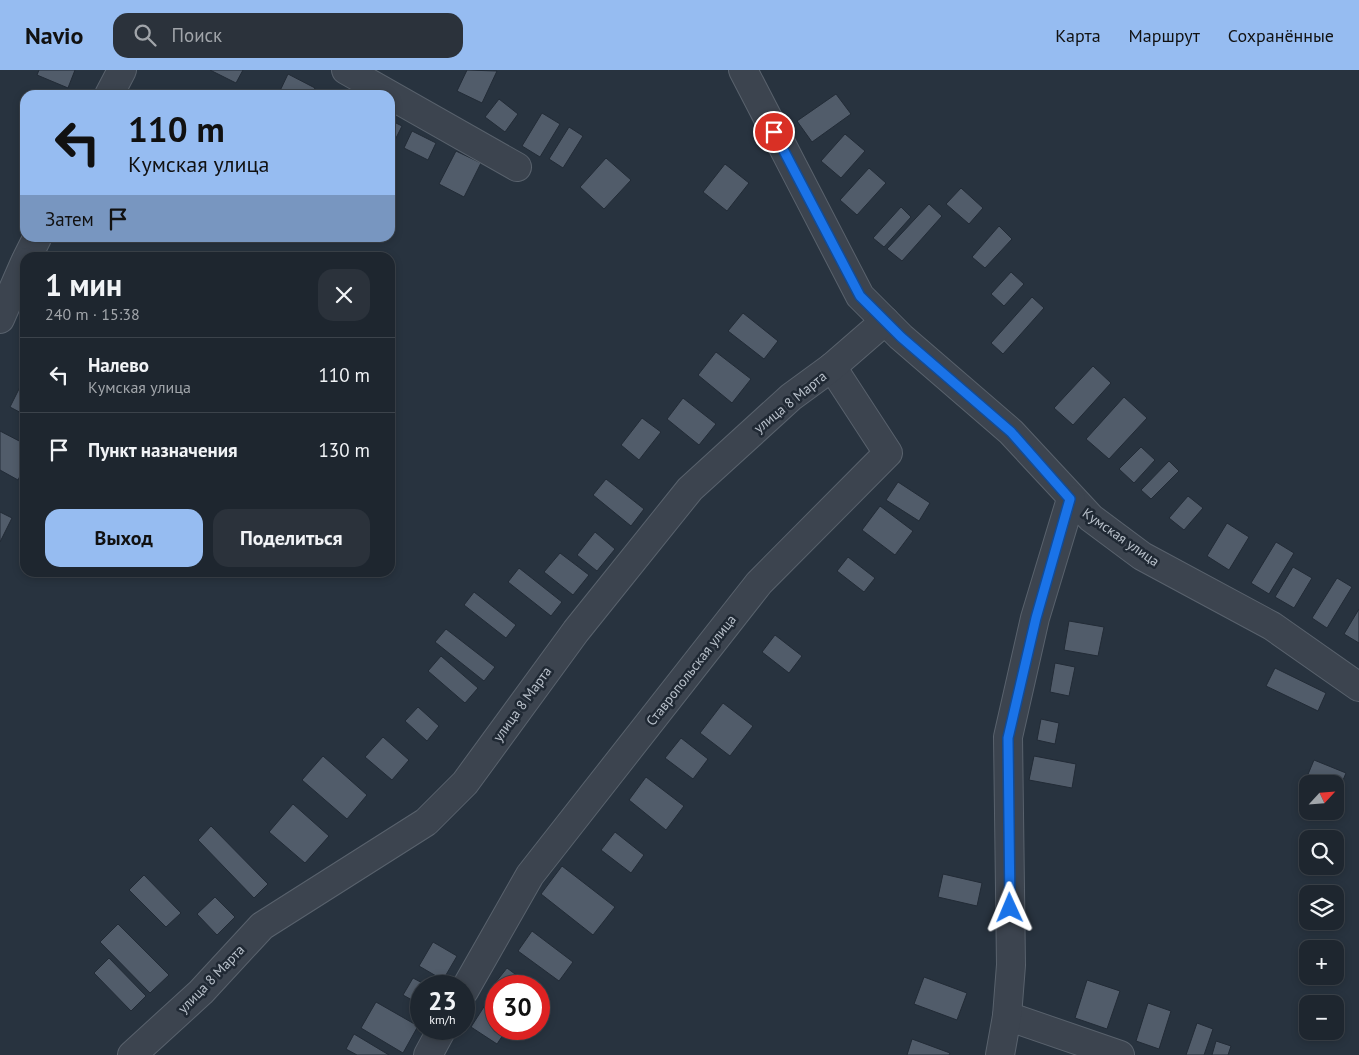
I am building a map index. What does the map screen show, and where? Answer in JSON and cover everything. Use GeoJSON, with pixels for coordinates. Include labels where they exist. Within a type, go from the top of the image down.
{"type":"FeatureCollection","features":[{"type":"Feature","properties":{"kind":"street"},"geometry":{"type":"LineString","coordinates":[[112,90],[122,70]]}},
{"type":"Feature","properties":{"kind":"street"},"geometry":{"type":"LineString","coordinates":[[346,70],[382,90]]}},
{"type":"Feature","properties":{"kind":"street","name":"Кумская улица"},"geometry":{"type":"LineString","coordinates":[[743,70],[860,296],[885,321],[1011,432],[1070,499],[1091,518],[1142,556],[1272,626],[1359,687]]}},
{"type":"Feature","properties":{"kind":"street"},"geometry":{"type":"LineString","coordinates":[[395,98],[517,166]]}},
{"type":"Feature","properties":{"kind":"street"},"geometry":{"type":"LineString","coordinates":[[0,318],[20,273]]}},
{"type":"Feature","properties":{"kind":"street","name":"улица 8 Марта"},"geometry":{"type":"LineString","coordinates":[[132,1055],[201,992],[262,926],[426,822],[465,783],[576,631],[690,489],[791,397],[832,367],[885,321]]}},
{"type":"Feature","properties":{"kind":"street","name":"Ставропольская улица"},"geometry":{"type":"LineString","coordinates":[[473,975],[530,875],[747,599],[759,584],[888,454],[832,367]]}},
{"type":"Feature","properties":{"kind":"street"},"geometry":{"type":"LineString","coordinates":[[1000,1055],[1007,1016],[1011,964],[1008,738],[1036,618],[1070,499]]}},
{"type":"Feature","properties":{"kind":"street"},"geometry":{"type":"LineString","coordinates":[[1007,1016],[1120,1055]]}},
{"type":"Feature","properties":{"kind":"street"},"geometry":{"type":"LineString","coordinates":[[428,1055],[436,1040]]}},
{"type":"Feature","properties":{"kind":"building"},"geometry":{"type":"Polygon","coordinates":[[[39,70],[75,70],[68,88],[37,75],[39,70]]]}},
{"type":"Feature","properties":{"kind":"building"},"geometry":{"type":"Polygon","coordinates":[[[210,70],[243,70],[236,83],[210,70]]]}},
{"type":"Feature","properties":{"kind":"building"},"geometry":{"type":"Polygon","coordinates":[[[467,70],[497,71],[482,103],[457,91],[467,70]]]}},
{"type":"Feature","properties":{"kind":"building"},"geometry":{"type":"Polygon","coordinates":[[[288,74],[315,88],[314,90],[280,90],[288,74]]]}},
{"type":"Feature","properties":{"kind":"building"},"geometry":{"type":"Polygon","coordinates":[[[836,94],[851,114],[812,142],[797,121],[836,94]]]}},
{"type":"Feature","properties":{"kind":"building"},"geometry":{"type":"Polygon","coordinates":[[[499,99],[518,114],[505,132],[485,117],[499,99]]]}},
{"type":"Feature","properties":{"kind":"building"},"geometry":{"type":"Polygon","coordinates":[[[542,113],[560,124],[540,157],[522,146],[542,113]]]}},
{"type":"Feature","properties":{"kind":"building"},"geometry":{"type":"Polygon","coordinates":[[[395,122],[402,126],[395,140],[395,122]]]}},
{"type":"Feature","properties":{"kind":"building"},"geometry":{"type":"Polygon","coordinates":[[[569,127],[583,136],[563,168],[549,159],[569,127]]]}},
{"type":"Feature","properties":{"kind":"building"},"geometry":{"type":"Polygon","coordinates":[[[412,131],[436,143],[428,160],[404,148],[412,131]]]}},
{"type":"Feature","properties":{"kind":"building"},"geometry":{"type":"Polygon","coordinates":[[[845,134],[865,151],[841,178],[821,161],[845,134]]]}},
{"type":"Feature","properties":{"kind":"building"},"geometry":{"type":"Polygon","coordinates":[[[456,151],[481,163],[464,197],[439,184],[456,151]]]}},
{"type":"Feature","properties":{"kind":"building"},"geometry":{"type":"Polygon","coordinates":[[[606,158],[631,180],[604,209],[580,187],[606,158]]]}},
{"type":"Feature","properties":{"kind":"building"},"geometry":{"type":"Polygon","coordinates":[[[725,164],[749,183],[727,211],[703,192],[725,164]]]}},
{"type":"Feature","properties":{"kind":"building"},"geometry":{"type":"Polygon","coordinates":[[[869,168],[886,183],[857,215],[840,200],[869,168]]]}},
{"type":"Feature","properties":{"kind":"building"},"geometry":{"type":"Polygon","coordinates":[[[961,188],[983,208],[969,224],[946,204],[961,188]]]}},
{"type":"Feature","properties":{"kind":"building"},"geometry":{"type":"Polygon","coordinates":[[[929,204],[942,216],[902,261],[887,249],[929,204]]]}},
{"type":"Feature","properties":{"kind":"building"},"geometry":{"type":"Polygon","coordinates":[[[901,207],[911,217],[884,247],[873,238],[901,207]]]}},
{"type":"Feature","properties":{"kind":"building"},"geometry":{"type":"Polygon","coordinates":[[[999,226],[1012,239],[985,268],[972,257],[999,226]]]}},
{"type":"Feature","properties":{"kind":"building"},"geometry":{"type":"Polygon","coordinates":[[[1011,272],[1024,284],[1004,306],[991,294],[1011,272]]]}},
{"type":"Feature","properties":{"kind":"building"},"geometry":{"type":"Polygon","coordinates":[[[1032,297],[1044,308],[1003,354],[991,343],[1032,297]]]}},
{"type":"Feature","properties":{"kind":"building"},"geometry":{"type":"Polygon","coordinates":[[[743,313],[778,341],[764,359],[728,331],[743,313]]]}},
{"type":"Feature","properties":{"kind":"building"},"geometry":{"type":"Polygon","coordinates":[[[716,352],[751,379],[732,403],[698,375],[716,352]]]}},
{"type":"Feature","properties":{"kind":"building"},"geometry":{"type":"Polygon","coordinates":[[[1093,366],[1111,383],[1073,425],[1054,408],[1093,366]]]}},
{"type":"Feature","properties":{"kind":"building"},"geometry":{"type":"Polygon","coordinates":[[[20,387],[20,412],[10,407],[20,387]]]}},
{"type":"Feature","properties":{"kind":"building"},"geometry":{"type":"Polygon","coordinates":[[[1124,397],[1147,418],[1109,459],[1086,439],[1124,397]]]}},
{"type":"Feature","properties":{"kind":"building"},"geometry":{"type":"Polygon","coordinates":[[[683,398],[716,424],[699,445],[667,419],[683,398]]]}},
{"type":"Feature","properties":{"kind":"building"},"geometry":{"type":"Polygon","coordinates":[[[642,418],[661,432],[639,460],[621,445],[642,418]]]}},
{"type":"Feature","properties":{"kind":"building"},"geometry":{"type":"Polygon","coordinates":[[[0,431],[20,441],[20,476],[18,480],[0,470],[0,431]]]}},
{"type":"Feature","properties":{"kind":"building"},"geometry":{"type":"Polygon","coordinates":[[[1141,447],[1155,460],[1134,483],[1119,469],[1141,447]]]}},
{"type":"Feature","properties":{"kind":"building"},"geometry":{"type":"Polygon","coordinates":[[[1169,461],[1179,471],[1151,499],[1141,490],[1169,461]]]}},
{"type":"Feature","properties":{"kind":"building"},"geometry":{"type":"Polygon","coordinates":[[[606,479],[644,509],[631,526],[593,495],[606,479]]]}},
{"type":"Feature","properties":{"kind":"building"},"geometry":{"type":"Polygon","coordinates":[[[898,482],[930,503],[919,521],[886,500],[898,482]]]}},
{"type":"Feature","properties":{"kind":"building"},"geometry":{"type":"Polygon","coordinates":[[[1188,496],[1203,508],[1184,530],[1169,518],[1188,496]]]}},
{"type":"Feature","properties":{"kind":"building"},"geometry":{"type":"Polygon","coordinates":[[[880,506],[913,531],[895,555],[862,530],[880,506]]]}},
{"type":"Feature","properties":{"kind":"building"},"geometry":{"type":"Polygon","coordinates":[[[0,512],[12,518],[0,542],[0,512]]]}},
{"type":"Feature","properties":{"kind":"building"},"geometry":{"type":"Polygon","coordinates":[[[1227,523],[1249,537],[1229,570],[1207,556],[1227,523]]]}},
{"type":"Feature","properties":{"kind":"building"},"geometry":{"type":"Polygon","coordinates":[[[595,532],[615,549],[597,571],[577,555],[595,532]]]}},
{"type":"Feature","properties":{"kind":"building"},"geometry":{"type":"Polygon","coordinates":[[[1276,542],[1294,553],[1269,594],[1251,583],[1276,542]]]}},
{"type":"Feature","properties":{"kind":"building"},"geometry":{"type":"Polygon","coordinates":[[[560,553],[589,575],[573,595],[544,572],[560,553]]]}},
{"type":"Feature","properties":{"kind":"building"},"geometry":{"type":"Polygon","coordinates":[[[848,557],[875,578],[864,592],[837,571],[848,557]]]}},
{"type":"Feature","properties":{"kind":"building"},"geometry":{"type":"Polygon","coordinates":[[[1293,567],[1312,578],[1294,608],[1275,597],[1293,567]]]}},
{"type":"Feature","properties":{"kind":"building"},"geometry":{"type":"Polygon","coordinates":[[[519,568],[562,602],[551,616],[508,582],[519,568]]]}},
{"type":"Feature","properties":{"kind":"building"},"geometry":{"type":"Polygon","coordinates":[[[1337,578],[1352,587],[1327,628],[1312,618],[1337,578]]]}},
{"type":"Feature","properties":{"kind":"building"},"geometry":{"type":"Polygon","coordinates":[[[474,592],[516,625],[506,638],[464,605],[474,592]]]}},
{"type":"Feature","properties":{"kind":"building"},"geometry":{"type":"Polygon","coordinates":[[[1359,609],[1359,643],[1344,634],[1359,609]]]}},
{"type":"Feature","properties":{"kind":"building"},"geometry":{"type":"Polygon","coordinates":[[[1069,621],[1104,627],[1098,656],[1064,650],[1069,621]]]}},
{"type":"Feature","properties":{"kind":"building"},"geometry":{"type":"Polygon","coordinates":[[[446,629],[495,667],[484,681],[435,642],[446,629]]]}},
{"type":"Feature","properties":{"kind":"building"},"geometry":{"type":"Polygon","coordinates":[[[775,635],[802,656],[789,673],[762,652],[775,635]]]}},
{"type":"Feature","properties":{"kind":"building"},"geometry":{"type":"Polygon","coordinates":[[[441,656],[478,688],[465,703],[428,671],[441,656]]]}},
{"type":"Feature","properties":{"kind":"building"},"geometry":{"type":"Polygon","coordinates":[[[1055,663],[1075,667],[1069,696],[1050,692],[1055,663]]]}},
{"type":"Feature","properties":{"kind":"building"},"geometry":{"type":"Polygon","coordinates":[[[1275,668],[1326,693],[1318,711],[1266,686],[1275,668]]]}},
{"type":"Feature","properties":{"kind":"building"},"geometry":{"type":"Polygon","coordinates":[[[723,703],[753,726],[730,756],[700,733],[723,703]]]}},
{"type":"Feature","properties":{"kind":"building"},"geometry":{"type":"Polygon","coordinates":[[[418,707],[439,726],[427,741],[405,721],[418,707]]]}},
{"type":"Feature","properties":{"kind":"building"},"geometry":{"type":"Polygon","coordinates":[[[1041,719],[1059,723],[1055,744],[1037,740],[1041,719]]]}},
{"type":"Feature","properties":{"kind":"building"},"geometry":{"type":"Polygon","coordinates":[[[383,737],[409,760],[392,780],[365,757],[383,737]]]}},
{"type":"Feature","properties":{"kind":"building"},"geometry":{"type":"Polygon","coordinates":[[[681,738],[708,759],[693,779],[665,758],[681,738]]]}},
{"type":"Feature","properties":{"kind":"building"},"geometry":{"type":"Polygon","coordinates":[[[323,756],[367,795],[347,819],[302,780],[323,756]]]}},
{"type":"Feature","properties":{"kind":"building"},"geometry":{"type":"Polygon","coordinates":[[[1034,756],[1076,764],[1072,788],[1029,780],[1034,756]]]}},
{"type":"Feature","properties":{"kind":"building"},"geometry":{"type":"Polygon","coordinates":[[[1314,760],[1346,773],[1344,778],[1344,775],[1308,775],[1314,760]]]}},
{"type":"Feature","properties":{"kind":"building"},"geometry":{"type":"Polygon","coordinates":[[[646,777],[684,806],[666,830],[629,800],[646,777]]]}},
{"type":"Feature","properties":{"kind":"building"},"geometry":{"type":"Polygon","coordinates":[[[293,804],[329,836],[305,863],[269,832],[293,804]]]}},
{"type":"Feature","properties":{"kind":"building"},"geometry":{"type":"Polygon","coordinates":[[[211,826],[268,884],[254,898],[198,840],[211,826]]]}},
{"type":"Feature","properties":{"kind":"building"},"geometry":{"type":"Polygon","coordinates":[[[615,832],[644,855],[631,873],[601,850],[615,832]]]}},
{"type":"Feature","properties":{"kind":"building"},"geometry":{"type":"Polygon","coordinates":[[[562,866],[615,907],[593,935],[541,894],[562,866]]]}},
{"type":"Feature","properties":{"kind":"building"},"geometry":{"type":"Polygon","coordinates":[[[943,874],[982,883],[977,906],[938,897],[943,874]]]}},
{"type":"Feature","properties":{"kind":"building"},"geometry":{"type":"Polygon","coordinates":[[[144,875],[181,913],[166,927],[129,890],[144,875]]]}},
{"type":"Feature","properties":{"kind":"building"},"geometry":{"type":"Polygon","coordinates":[[[215,897],[235,917],[217,935],[197,914],[215,897]]]}},
{"type":"Feature","properties":{"kind":"building"},"geometry":{"type":"Polygon","coordinates":[[[118,924],[169,975],[150,993],[100,942],[118,924]]]}},
{"type":"Feature","properties":{"kind":"building"},"geometry":{"type":"Polygon","coordinates":[[[532,931],[573,962],[559,981],[518,951],[532,931]]]}},
{"type":"Feature","properties":{"kind":"building"},"geometry":{"type":"Polygon","coordinates":[[[433,942],[457,956],[446,975],[434,975],[419,966],[433,942]]]}},
{"type":"Feature","properties":{"kind":"building"},"geometry":{"type":"Polygon","coordinates":[[[109,958],[146,996],[131,1011],[94,973],[109,958]]]}},
{"type":"Feature","properties":{"kind":"building"},"geometry":{"type":"Polygon","coordinates":[[[507,968],[516,975],[501,975],[507,968]]]}},
{"type":"Feature","properties":{"kind":"building"},"geometry":{"type":"Polygon","coordinates":[[[924,977],[967,993],[957,1020],[914,1004],[924,977]]]}},
{"type":"Feature","properties":{"kind":"building"},"geometry":{"type":"Polygon","coordinates":[[[1087,980],[1120,991],[1107,1029],[1075,1018],[1087,980]]]}},
{"type":"Feature","properties":{"kind":"building"},"geometry":{"type":"Polygon","coordinates":[[[410,983],[410,999],[403,995],[410,983]]]}},
{"type":"Feature","properties":{"kind":"building"},"geometry":{"type":"Polygon","coordinates":[[[376,1002],[410,1021],[410,1040],[403,1053],[361,1028],[376,1002]]]}},
{"type":"Feature","properties":{"kind":"building"},"geometry":{"type":"Polygon","coordinates":[[[1148,1003],[1171,1011],[1159,1049],[1136,1041],[1148,1003]]]}},
{"type":"Feature","properties":{"kind":"building"},"geometry":{"type":"Polygon","coordinates":[[[485,1005],[485,1036],[475,1030],[475,1021],[485,1005]]]}},
{"type":"Feature","properties":{"kind":"building"},"geometry":{"type":"Polygon","coordinates":[[[1197,1023],[1213,1029],[1204,1055],[1186,1055],[1197,1023]]]}},
{"type":"Feature","properties":{"kind":"building"},"geometry":{"type":"Polygon","coordinates":[[[354,1034],[389,1055],[357,1055],[346,1049],[354,1034]]]}},
{"type":"Feature","properties":{"kind":"building"},"geometry":{"type":"Polygon","coordinates":[[[912,1039],[950,1053],[949,1055],[907,1055],[912,1039]]]}},
{"type":"Feature","properties":{"kind":"building"},"geometry":{"type":"Polygon","coordinates":[[[491,1040],[500,1040],[497,1044],[491,1040]]]}},
{"type":"Feature","properties":{"kind":"building"},"geometry":{"type":"Polygon","coordinates":[[[1216,1041],[1231,1046],[1228,1055],[1212,1055],[1216,1041]]]}},
{"type":"Feature","properties":{"kind":"route"},"geometry":{"type":"LineString","coordinates":[[774,132],[860,296],[901,337],[1011,432],[1070,499],[1036,618],[1008,738],[1010,908]]}}]}
